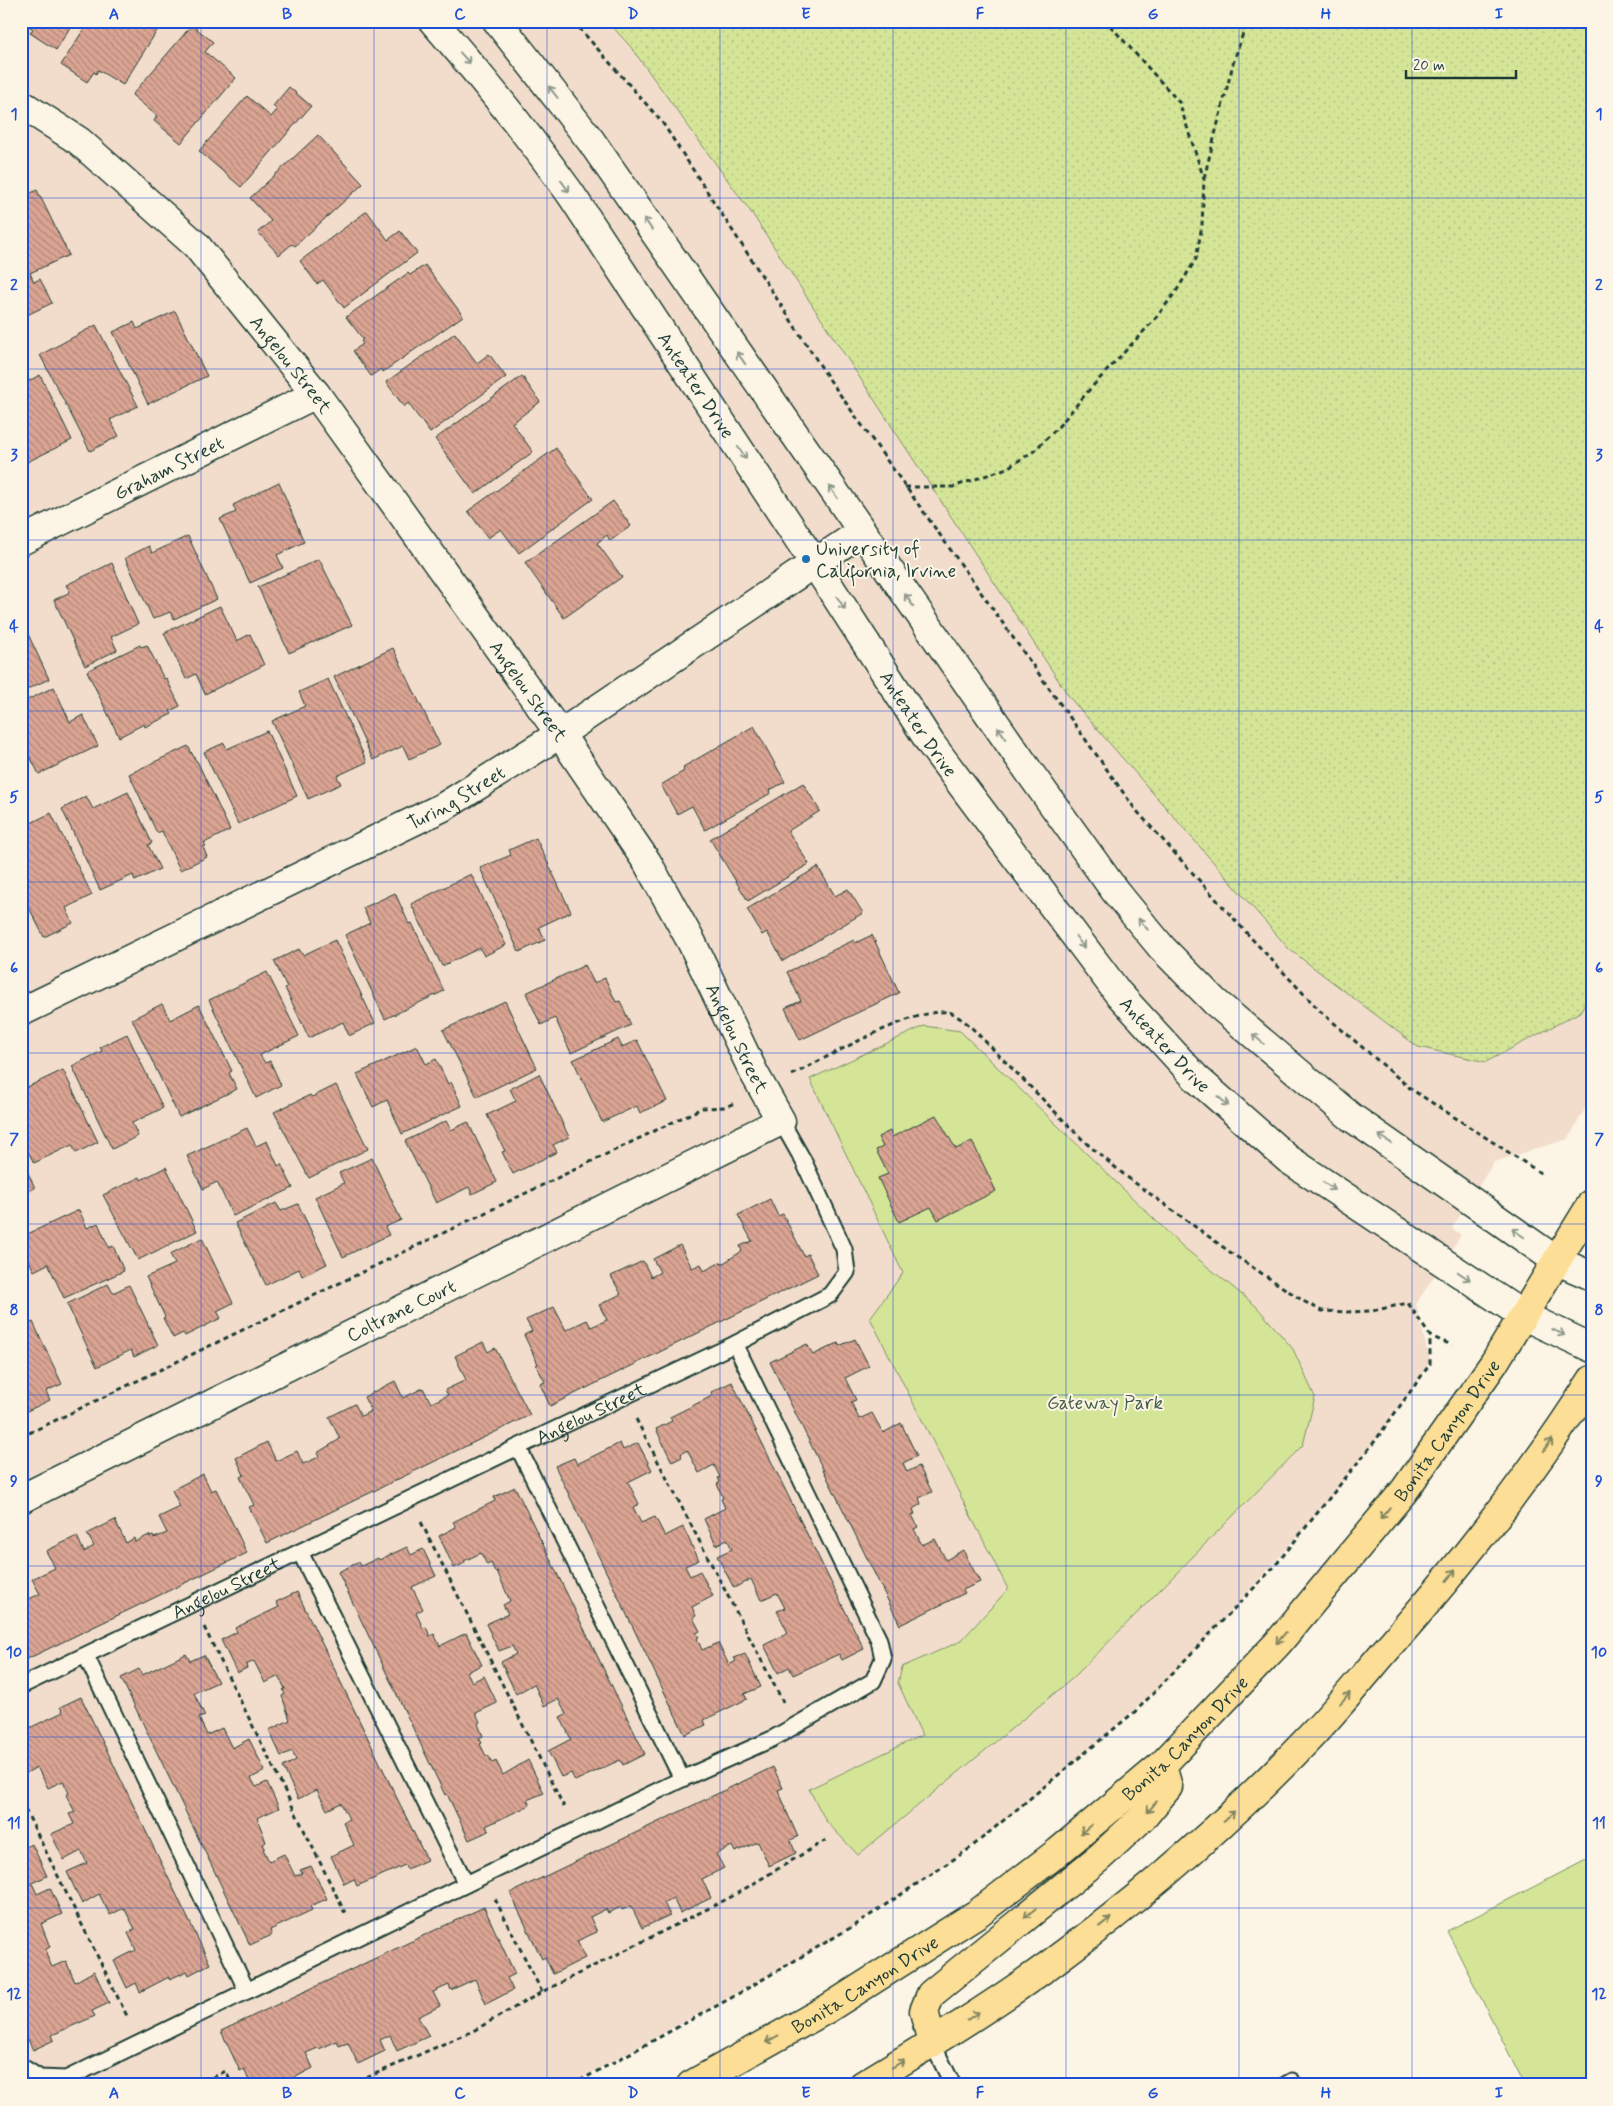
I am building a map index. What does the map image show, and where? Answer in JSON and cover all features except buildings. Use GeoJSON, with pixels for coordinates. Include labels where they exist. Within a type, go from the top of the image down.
{"type":"FeatureCollection","features":[{"type":"Feature","properties":{"kind":"main road","name":"Anteater Drive"},"geometry":{"type":"LineString","coordinates":[[433,21],[491,87],[530,136],[570,193],[815,564],[931,744],[1118,993],[1196,1078],[1288,1159],[1524,1316],[1592,1348]]}},
{"type":"Feature","properties":{"kind":"main road"},"geometry":{"type":"LineString","coordinates":[[497,21],[591,141],[861,532],[1081,844],[1115,891],[1162,948],[1215,1002],[1352,1117],[1558,1261],[1592,1276]]}},
{"type":"Feature","properties":{"kind":"main road","name":"Angelou Street"},"geometry":{"type":"LineString","coordinates":[[21,104],[79,141],[196,246],[316,394],[560,734],[647,862],[692,943],[763,1090],[781,1121]]}},
{"type":"Feature","properties":{"kind":"main road","name":"Graham Street"},"geometry":{"type":"LineString","coordinates":[[21,541],[316,394]]}},
{"type":"Feature","properties":{"kind":"main road","name":"Turing Street"},"geometry":{"type":"LineString","coordinates":[[21,1012],[445,806],[560,734],[861,532]]}},
{"type":"Feature","properties":{"kind":"main road","name":"Coltrane Court"},"geometry":{"type":"LineString","coordinates":[[21,1499],[781,1121]]}},
{"type":"Feature","properties":{"kind":"main road","name":"Bonita Canyon Drive"},"geometry":{"type":"LineString","coordinates":[[691,2085],[827,2009],[978,1913],[1058,1852],[1162,1765],[1278,1643],[1404,1492],[1494,1363],[1592,1203]]}},
{"type":"Feature","properties":{"kind":"main road"},"geometry":{"type":"LineString","coordinates":[[863,2085],[932,2043],[1057,1959],[1158,1880],[1246,1801],[1306,1741],[1443,1585],[1505,1507],[1592,1380]]}},
{"type":"Feature","properties":{"kind":"main road"},"geometry":{"type":"LineString","coordinates":[[932,2043],[924,2011],[931,1994],[1100,1857],[1144,1816],[1168,1787],[1162,1765]]}},
{"type":"Feature","properties":{"kind":"lane","name":"Angelou Street"},"geometry":{"type":"LineString","coordinates":[[21,1686],[518,1446],[735,1344],[830,1295],[847,1272],[844,1249],[803,1160],[781,1121]]}},
{"type":"Feature","properties":{"kind":"lane"},"geometry":{"type":"LineString","coordinates":[[21,2066],[40,2078],[66,2079],[576,1830],[682,1779],[772,1739],[873,1682],[883,1660],[879,1640],[735,1344]]}},
{"type":"Feature","properties":{"kind":"lane"},"geometry":{"type":"LineString","coordinates":[[518,1446],[682,1779]]}},
{"type":"Feature","properties":{"kind":"lane"},"geometry":{"type":"LineString","coordinates":[[300,1552],[466,1884]]}},
{"type":"Feature","properties":{"kind":"lane"},"geometry":{"type":"LineString","coordinates":[[86,1656],[247,1991]]}},
{"type":"Feature","properties":{"kind":"lane"},"geometry":{"type":"LineString","coordinates":[[932,2043],[954,2085]]}},
{"type":"Feature","properties":{"kind":"path"},"geometry":{"type":"LineString","coordinates":[[573,21],[662,122],[829,379],[904,487],[1135,809],[1320,1011],[1411,1089],[1542,1174]]}},
{"type":"Feature","properties":{"kind":"path"},"geometry":{"type":"LineString","coordinates":[[1106,21],[1179,102],[1204,179]]}},
{"type":"Feature","properties":{"kind":"path"},"geometry":{"type":"LineString","coordinates":[[904,487],[953,487],[1007,468],[1034,451],[1156,318],[1178,290],[1196,259],[1202,225],[1204,179],[1233,64],[1247,21]]}},
{"type":"Feature","properties":{"kind":"path"},"geometry":{"type":"LineString","coordinates":[[21,1437],[702,1108],[726,1107],[906,1020],[930,1012],[950,1012],[968,1024],[1086,1143],[1113,1166],[1162,1204],[1305,1302],[1322,1311],[1372,1311],[1408,1302],[1430,1336],[1430,1364],[1375,1440],[1274,1566],[1138,1709],[969,1849],[857,1924],[731,1998],[572,2085]]}},
{"type":"Feature","properties":{"kind":"path"},"geometry":{"type":"LineString","coordinates":[[1430,1336],[1452,1345]]}},
{"type":"Feature","properties":{"kind":"path"},"geometry":{"type":"LineString","coordinates":[[624,1396],[795,1726]]}},
{"type":"Feature","properties":{"kind":"path"},"geometry":{"type":"LineString","coordinates":[[410,1499],[576,1830]]}},
{"type":"Feature","properties":{"kind":"path"},"geometry":{"type":"LineString","coordinates":[[193,1604],[357,1938]]}},
{"type":"Feature","properties":{"kind":"path"},"geometry":{"type":"LineString","coordinates":[[21,1801],[140,2043]]}},
{"type":"Feature","properties":{"kind":"path"},"geometry":{"type":"LineString","coordinates":[[350,2085],[473,2031],[542,1992],[731,1897],[826,1840]]}},
{"type":"Feature","properties":{"kind":"path"},"geometry":{"type":"LineString","coordinates":[[484,1876],[542,1992]]}},
{"type":"Feature","properties":{"kind":"path"},"geometry":{"type":"LineString","coordinates":[[196,2085],[226,2071],[233,2085]]}},
{"type":"Feature","properties":{"kind":"shaded area","name":"University of California, Irvine"},"geometry":{"type":"Polygon","coordinates":[[[21,21],[1592,21],[1592,1097],[1568,1139],[1494,1162],[1452,1228],[1461,1235],[1416,1304],[1430,1362],[1381,1433],[1324,1506],[1219,1625],[1156,1691],[1028,1802],[961,1855],[815,1950],[569,2085],[21,2085],[21,21]]]}},
{"type":"Feature","properties":{"kind":"green space"},"geometry":{"type":"Polygon","coordinates":[[[607,21],[1592,21],[1592,991],[1580,1012],[1486,1062],[1418,1047],[1289,949],[1070,698],[753,215],[630,46],[607,21]]]}},
{"type":"Feature","properties":{"kind":"green space","name":"Gateway Park"},"geometry":{"type":"Polygon","coordinates":[[[924,1026],[960,1031],[1182,1246],[1256,1306],[1293,1349],[1315,1397],[1303,1445],[1073,1678],[858,1855],[826,1821],[809,1789],[922,1735],[898,1683],[902,1667],[961,1641],[1008,1589],[870,1318],[903,1273],[810,1079],[924,1026]]]}},
{"type":"Feature","properties":{"kind":"green space"},"geometry":{"type":"Polygon","coordinates":[[[1592,1857],[1592,2085],[1525,2085],[1447,1931],[1592,1857]]]}},
{"type":"Feature","properties":{"kind":"place","name":"University of California, Irvine"},"geometry":{"type":"Point","coordinates":[806,559]}}]}
